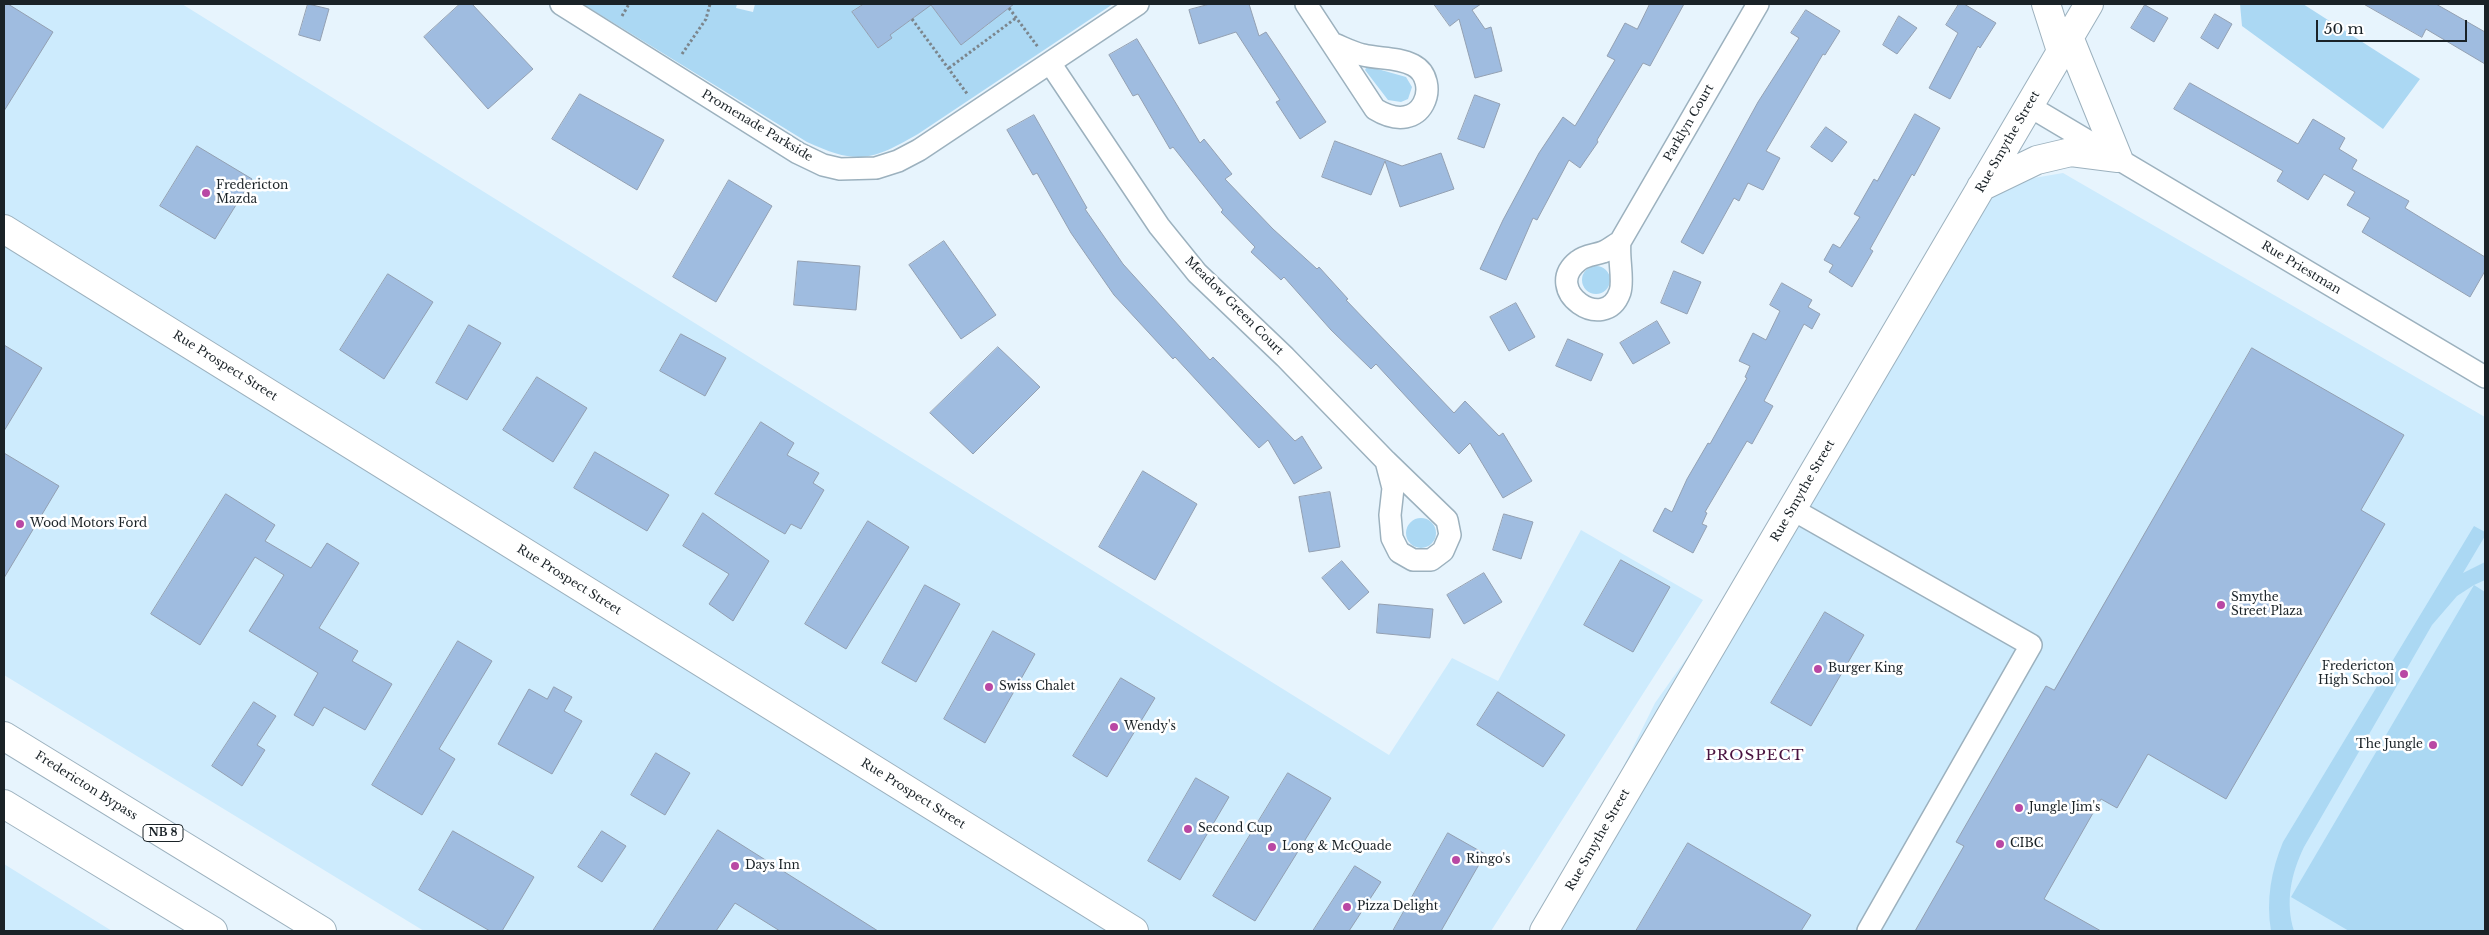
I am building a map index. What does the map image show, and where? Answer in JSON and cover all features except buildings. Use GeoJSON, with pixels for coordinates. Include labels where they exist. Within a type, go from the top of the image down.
{"type":"FeatureCollection","features":[{"type":"Feature","properties":{"kind":"main road"},"geometry":{"type":"LineString","coordinates":[[2046,4],[2118,158]]}},
{"type":"Feature","properties":{"kind":"main road","name":"Rue Smythe Street"},"geometry":{"type":"LineString","coordinates":[[1544,931],[2090,4]]}},
{"type":"Feature","properties":{"kind":"main road"},"geometry":{"type":"LineString","coordinates":[[1981,187],[2037,160],[2071,152],[2118,158]]}},
{"type":"Feature","properties":{"kind":"main road","name":"Rue Prospect Street"},"geometry":{"type":"LineString","coordinates":[[4,229],[1134,931]]}},
{"type":"Feature","properties":{"kind":"main road","name":"Fredericton Bypass"},"geometry":{"type":"LineString","coordinates":[[4,736],[322,931]]}},
{"type":"Feature","properties":{"kind":"main road"},"geometry":{"type":"LineString","coordinates":[[4,804],[212,931]]}},
{"type":"Feature","properties":{"kind":"street","name":"Promenade Parkside"},"geometry":{"type":"LineString","coordinates":[[561,4],[798,153],[823,164],[858,169],[876,168],[898,161],[919,150],[1138,4]]}},
{"type":"Feature","properties":{"kind":"street"},"geometry":{"type":"LineString","coordinates":[[1306,4],[1334,44]]}},
{"type":"Feature","properties":{"kind":"street","name":"Parklyn Court"},"geometry":{"type":"LineString","coordinates":[[1620,242],[1758,4]]}},
{"type":"Feature","properties":{"kind":"street","name":"Meadow Green Court"},"geometry":{"type":"LineString","coordinates":[[1050,63],[1159,226],[1197,273],[1285,357],[1386,461]]}},
{"type":"Feature","properties":{"kind":"street","name":"Rue Priestman"},"geometry":{"type":"LineString","coordinates":[[2029,106],[2485,377]]}},
{"type":"Feature","properties":{"kind":"street"},"geometry":{"type":"LineString","coordinates":[[1792,509],[2032,645],[1868,931]]}},
{"type":"Feature","properties":{"kind":"path"},"geometry":{"type":"LineString","coordinates":[[622,16],[629,4]]}},
{"type":"Feature","properties":{"kind":"path"},"geometry":{"type":"LineString","coordinates":[[682,54],[706,19],[710,4]]}},
{"type":"Feature","properties":{"kind":"path"},"geometry":{"type":"LineString","coordinates":[[1009,8],[1050,63]]}},
{"type":"Feature","properties":{"kind":"path"},"geometry":{"type":"LineString","coordinates":[[948,68],[1016,18]]}},
{"type":"Feature","properties":{"kind":"path"},"geometry":{"type":"LineString","coordinates":[[912,19],[979,110]]}},
{"type":"Feature","properties":{"kind":"shaded area"},"geometry":{"type":"Polygon","coordinates":[[[4,4],[182,4],[1389,755],[1452,658],[1498,681],[1581,530],[1703,600],[1491,931],[424,931],[4,675],[4,4]]]}},
{"type":"Feature","properties":{"kind":"shaded area"},"geometry":{"type":"Polygon","coordinates":[[[583,4],[737,4],[736,8],[753,12],[755,4],[864,4],[852,12],[878,48],[891,33],[915,17],[913,14],[930,4],[961,44],[989,24],[986,19],[1011,4],[1113,4],[918,134],[888,150],[864,157],[852,157],[807,142],[583,4]]]}},
{"type":"Feature","properties":{"kind":"shaded area"},"geometry":{"type":"Polygon","coordinates":[[[2240,4],[2303,4],[2420,79],[2383,129],[2242,26],[2240,4]]]}},
{"type":"Feature","properties":{"kind":"shaded area"},"geometry":{"type":"Polygon","coordinates":[[[1367,66],[1406,77],[1412,87],[1408,99],[1401,102],[1388,100],[1365,70],[1367,66]]]}},
{"type":"Feature","properties":{"kind":"shaded area"},"geometry":{"type":"Polygon","coordinates":[[[2063,173],[2485,417],[2485,931],[1542,931],[1655,703],[1792,509],[1981,187],[2063,173]]]}},
{"type":"Feature","properties":{"kind":"shaded area"},"geometry":{"type":"Polygon","coordinates":[[[1596,266],[1606,270],[1610,280],[1606,290],[1596,294],[1586,290],[1582,280],[1586,270],[1596,266]]]}},
{"type":"Feature","properties":{"kind":"shaded area"},"geometry":{"type":"Polygon","coordinates":[[[1421,518],[1432,522],[1436,533],[1432,544],[1421,548],[1410,544],[1406,533],[1410,522],[1421,518]]]}},
{"type":"Feature","properties":{"kind":"shaded area"},"geometry":{"type":"Polygon","coordinates":[[[2474,526],[2485,532],[2485,536],[2463,573],[2485,562],[2485,580],[2457,596],[2432,625],[2304,847],[2296,867],[2291,888],[2290,909],[2294,931],[2271,931],[2269,897],[2275,864],[2283,842],[2474,526]]]}},
{"type":"Feature","properties":{"kind":"shaded area","name":"The Jungle"},"geometry":{"type":"Polygon","coordinates":[[[2474,585],[2485,592],[2485,931],[2349,931],[2291,897],[2474,585]]]}},
{"type":"Feature","properties":{"kind":"shaded area"},"geometry":{"type":"Polygon","coordinates":[[[4,864],[112,931],[4,931],[4,864]]]}},
{"type":"Feature","properties":{"kind":"place","name":"Fredericton Mazda"},"geometry":{"type":"Point","coordinates":[206,193]}},
{"type":"Feature","properties":{"kind":"place","name":"Wood Motors Ford"},"geometry":{"type":"Point","coordinates":[20,524]}},
{"type":"Feature","properties":{"kind":"place","name":"Smythe Street Plaza"},"geometry":{"type":"Point","coordinates":[2221,605]}},
{"type":"Feature","properties":{"kind":"place","name":"Burger King"},"geometry":{"type":"Point","coordinates":[1818,669]}},
{"type":"Feature","properties":{"kind":"place","name":"Fredericton High School"},"geometry":{"type":"Point","coordinates":[2404,674]}},
{"type":"Feature","properties":{"kind":"place","name":"Swiss Chalet"},"geometry":{"type":"Point","coordinates":[989,687]}},
{"type":"Feature","properties":{"kind":"place","name":"Wendy's"},"geometry":{"type":"Point","coordinates":[1114,727]}},
{"type":"Feature","properties":{"kind":"place","name":"The Jungle"},"geometry":{"type":"Point","coordinates":[2433,745]}},
{"type":"Feature","properties":{"kind":"place","name":"Jungle Jim's"},"geometry":{"type":"Point","coordinates":[2019,808]}},
{"type":"Feature","properties":{"kind":"place","name":"Second Cup"},"geometry":{"type":"Point","coordinates":[1188,829]}},
{"type":"Feature","properties":{"kind":"place","name":"CIBC"},"geometry":{"type":"Point","coordinates":[2000,844]}},
{"type":"Feature","properties":{"kind":"place","name":"Long & McQuade"},"geometry":{"type":"Point","coordinates":[1272,847]}},
{"type":"Feature","properties":{"kind":"place","name":"Ringo's"},"geometry":{"type":"Point","coordinates":[1456,860]}},
{"type":"Feature","properties":{"kind":"place","name":"Days Inn"},"geometry":{"type":"Point","coordinates":[735,866]}},
{"type":"Feature","properties":{"kind":"place","name":"Pizza Delight"},"geometry":{"type":"Point","coordinates":[1347,907]}},
{"type":"Feature","properties":{"kind":"district","name":"PROSPECT"},"geometry":{"type":"Point","coordinates":[1755,756]}}]}
